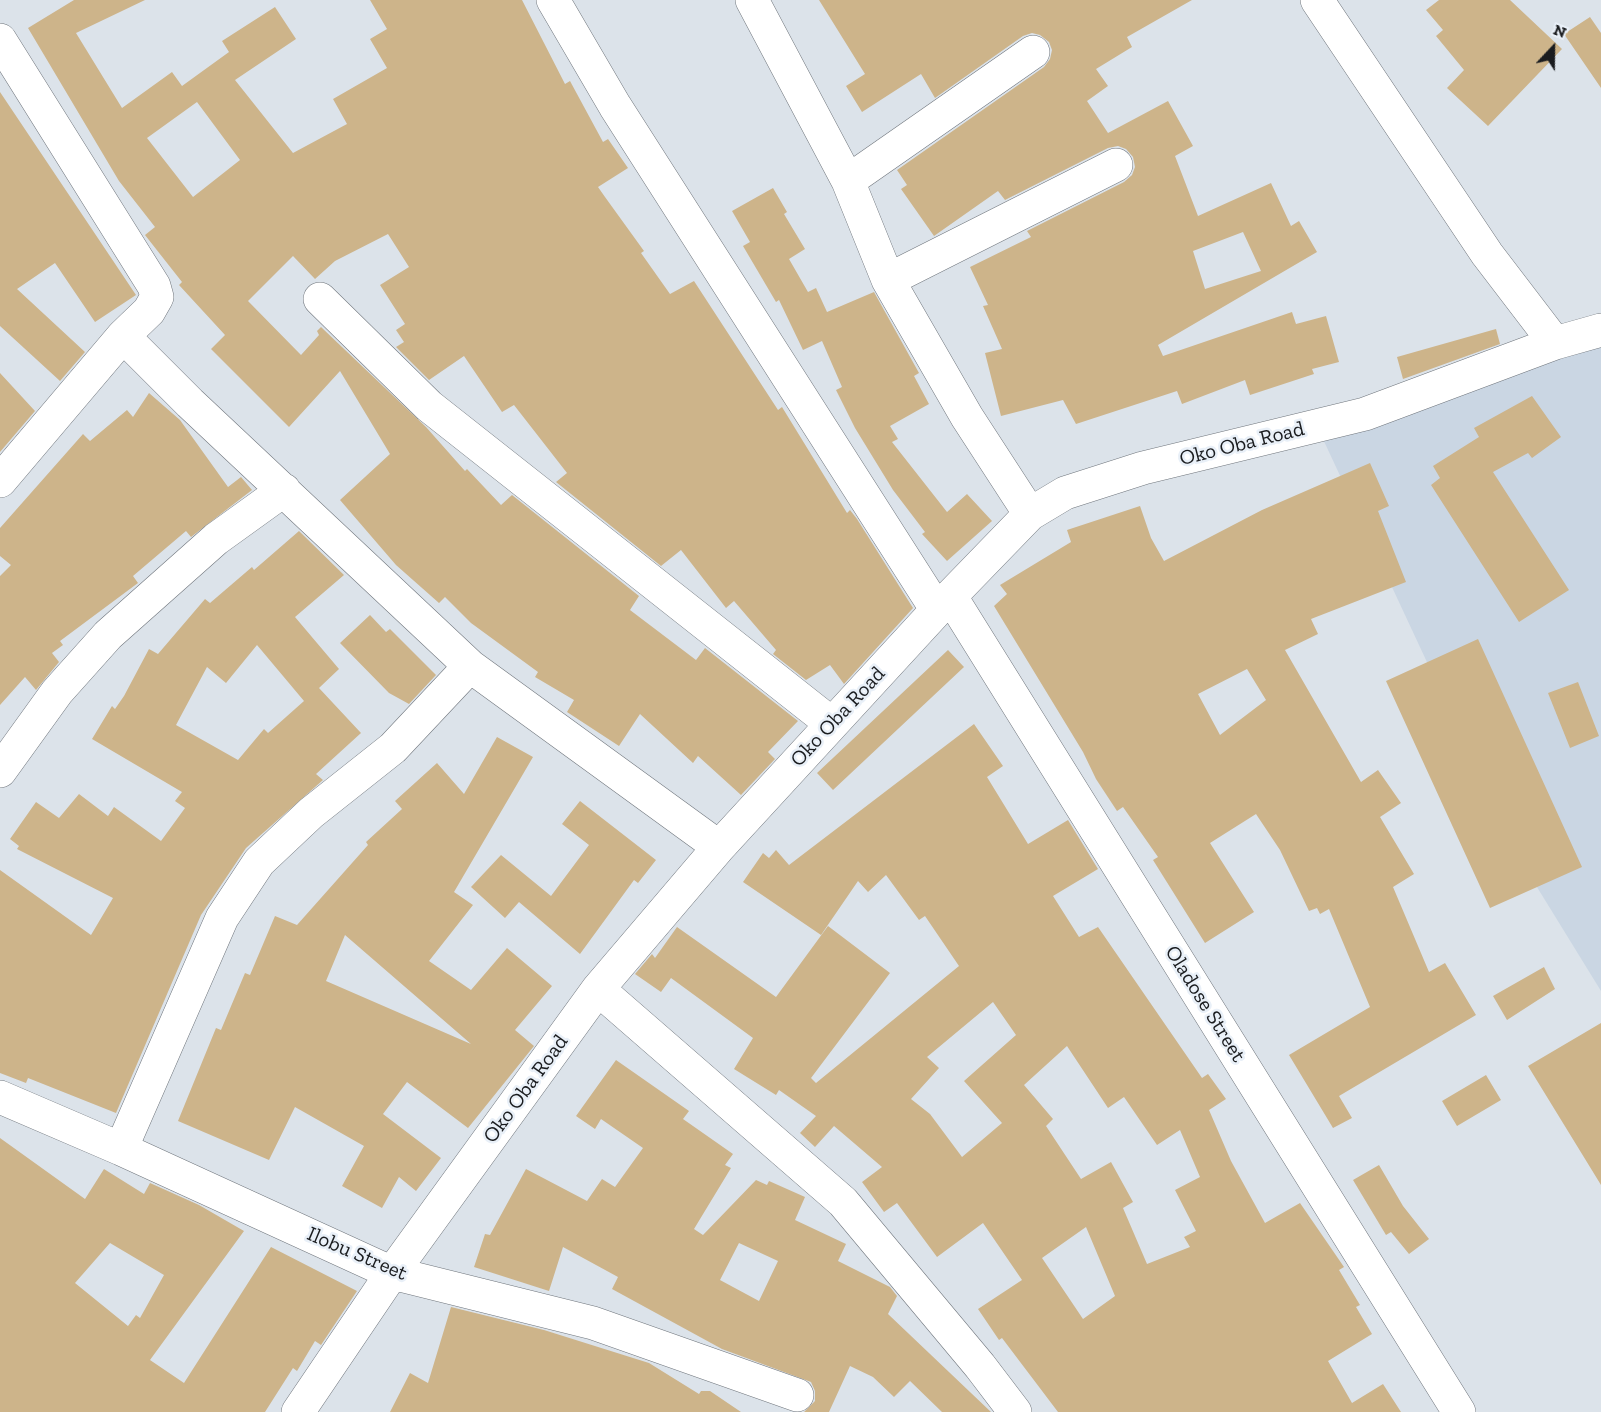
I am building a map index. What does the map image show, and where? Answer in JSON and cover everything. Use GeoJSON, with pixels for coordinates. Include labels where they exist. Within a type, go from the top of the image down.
{"type":"FeatureCollection","features":[{"type":"Feature","properties":{"kind":"street","name":"Oladose Street"},"geometry":{"type":"LineString","coordinates":[[553,0],[615,106],[944,604],[1458,1412]]}},
{"type":"Feature","properties":{"kind":"street"},"geometry":{"type":"LineString","coordinates":[[756,1],[848,181],[888,280],[967,417],[1030,514]]}},
{"type":"Feature","properties":{"kind":"street"},"geometry":{"type":"LineString","coordinates":[[1320,1],[1487,254],[1555,343]]}},
{"type":"Feature","properties":{"kind":"street"},"geometry":{"type":"LineString","coordinates":[[0,40],[154,286],[157,297],[149,311],[123,336],[0,481]]}},
{"type":"Feature","properties":{"kind":"street"},"geometry":{"type":"LineString","coordinates":[[848,181],[1033,52]]}},
{"type":"Feature","properties":{"kind":"street"},"geometry":{"type":"LineString","coordinates":[[888,280],[1116,165]]}},
{"type":"Feature","properties":{"kind":"street"},"geometry":{"type":"LineString","coordinates":[[320,299],[429,406],[832,724]]}},
{"type":"Feature","properties":{"kind":"street","name":"Oko Oba Road"},"geometry":{"type":"LineString","coordinates":[[298,1412],[392,1273],[598,989],[718,847],[1030,514],[1065,494],[1087,486],[1143,468],[1365,414],[1555,343],[1601,330]]}},
{"type":"Feature","properties":{"kind":"street"},"geometry":{"type":"LineString","coordinates":[[123,336],[190,403],[470,666],[718,847]]}},
{"type":"Feature","properties":{"kind":"street"},"geometry":{"type":"LineString","coordinates":[[0,771],[57,692],[108,635],[216,538],[284,490]]}},
{"type":"Feature","properties":{"kind":"street"},"geometry":{"type":"LineString","coordinates":[[121,1149],[222,918],[259,862],[311,813],[393,748],[470,666]]}},
{"type":"Feature","properties":{"kind":"street"},"geometry":{"type":"LineString","coordinates":[[598,989],[843,1202],[980,1366],[1015,1412]]}},
{"type":"Feature","properties":{"kind":"street","name":"Ilobu Street"},"geometry":{"type":"LineString","coordinates":[[0,1097],[121,1149],[392,1273],[593,1323],[797,1395]]}},
{"type":"Feature","properties":{"kind":"shaded area"},"geometry":{"type":"Polygon","coordinates":[[[1601,319],[1601,991],[1516,853],[1322,437],[1601,319]]]}},
{"type":"Feature","properties":{"kind":"building"},"geometry":{"type":"Polygon","coordinates":[[[74,0],[145,0],[76,33],[122,108],[172,72],[182,86],[229,52],[222,41],[275,7],[296,39],[235,80],[293,153],[347,124],[333,99],[387,68],[370,39],[387,29],[370,0],[522,0],[565,84],[570,81],[603,142],[608,139],[628,168],[598,187],[644,251],[641,253],[670,294],[694,281],[778,410],[782,407],[847,513],[850,510],[857,519],[913,608],[844,684],[830,665],[806,680],[773,654],[776,650],[734,601],[726,608],[681,550],[661,566],[556,482],[567,473],[514,405],[502,412],[464,356],[429,380],[396,347],[404,342],[396,330],[405,324],[380,285],[409,267],[388,234],[335,261],[315,279],[293,256],[248,301],[301,355],[319,335],[317,331],[321,327],[426,427],[465,471],[467,469],[501,505],[512,495],[639,596],[630,610],[696,660],[705,648],[798,721],[768,752],[775,759],[741,795],[698,756],[693,763],[640,714],[619,746],[567,712],[574,700],[535,677],[538,672],[471,623],[445,597],[439,603],[396,565],[340,500],[390,454],[340,371],[289,427],[211,349],[225,335],[179,285],[182,282],[145,235],[155,227],[119,181],[28,28],[74,0]],[[197,102],[147,138],[193,197],[240,160],[197,102]]]}},
{"type":"Feature","properties":{"kind":"building"},"geometry":{"type":"Polygon","coordinates":[[[819,0],[1192,0],[1127,37],[1132,47],[1096,69],[1108,86],[1087,101],[1108,133],[1168,101],[1193,146],[1175,156],[1198,216],[1271,183],[1291,226],[1299,221],[1317,252],[1158,345],[1163,356],[1292,312],[1296,324],[1326,316],[1339,362],[1312,369],[1314,374],[1250,395],[1245,380],[1182,404],[1177,391],[1076,424],[1063,400],[1001,416],[985,353],[1002,349],[983,306],[988,305],[970,267],[1031,237],[1027,231],[1124,182],[1132,175],[1135,167],[1133,157],[1126,149],[1118,146],[1108,148],[1005,200],[998,191],[934,236],[901,189],[907,185],[897,170],[1044,67],[1050,59],[1052,50],[1049,42],[1040,35],[1032,33],[1023,36],[935,98],[921,74],[862,112],[846,86],[865,74],[819,0]],[[1243,232],[1193,251],[1205,289],[1261,271],[1243,232]]]}},
{"type":"Feature","properties":{"kind":"building"},"geometry":{"type":"Polygon","coordinates":[[[1439,0],[1510,0],[1562,49],[1488,126],[1447,88],[1464,70],[1436,36],[1443,30],[1426,10],[1439,0]]]}},
{"type":"Feature","properties":{"kind":"building"},"geometry":{"type":"Polygon","coordinates":[[[1590,17],[1601,33],[1601,88],[1564,34],[1590,17]]]}},
{"type":"Feature","properties":{"kind":"building"},"geometry":{"type":"Polygon","coordinates":[[[0,92],[136,295],[95,322],[55,263],[17,289],[85,352],[60,381],[0,326],[0,92]]]}},
{"type":"Feature","properties":{"kind":"building"},"geometry":{"type":"Polygon","coordinates":[[[773,188],[787,212],[784,214],[805,249],[789,259],[808,292],[816,288],[827,312],[874,292],[919,373],[914,376],[929,404],[890,426],[898,439],[892,442],[947,512],[967,494],[992,521],[947,561],[922,534],[925,532],[893,490],[855,428],[836,390],[842,387],[822,341],[803,350],[779,300],[776,302],[743,246],[750,242],[732,211],[773,188]]]}},
{"type":"Feature","properties":{"kind":"building"},"geometry":{"type":"Polygon","coordinates":[[[1496,329],[1500,344],[1403,379],[1397,357],[1496,329]]]}},
{"type":"Feature","properties":{"kind":"building"},"geometry":{"type":"Polygon","coordinates":[[[0,373],[35,411],[0,452],[0,373]]]}},
{"type":"Feature","properties":{"kind":"building"},"geometry":{"type":"Polygon","coordinates":[[[149,393],[180,420],[228,487],[241,477],[252,490],[191,537],[186,531],[133,576],[138,583],[60,641],[63,645],[52,653],[59,662],[36,690],[25,677],[0,705],[0,576],[11,565],[0,556],[0,528],[83,434],[90,441],[127,410],[133,417],[149,393]]]}},
{"type":"Feature","properties":{"kind":"building"},"geometry":{"type":"Polygon","coordinates":[[[1532,396],[1561,437],[1532,458],[1528,453],[1493,472],[1569,590],[1519,622],[1431,485],[1440,478],[1433,466],[1479,437],[1474,428],[1532,396]]]}},
{"type":"Feature","properties":{"kind":"building"},"geometry":{"type":"Polygon","coordinates":[[[1370,463],[1389,506],[1378,511],[1406,582],[1311,619],[1318,634],[1285,650],[1361,782],[1378,770],[1401,803],[1380,817],[1414,874],[1393,887],[1429,972],[1445,963],[1476,1015],[1339,1096],[1352,1118],[1333,1128],[1289,1055],[1370,1007],[1329,909],[1320,914],[1317,908],[1309,911],[1280,850],[1256,814],[1210,843],[1254,912],[1205,943],[1153,860],[1158,857],[1123,807],[1117,811],[1096,779],[1083,752],[994,606],[1007,594],[1000,585],[1071,542],[1067,530],[1140,506],[1151,538],[1164,561],[1262,510],[1370,463]],[[1247,669],[1198,694],[1220,735],[1266,700],[1247,669]]]}},
{"type":"Feature","properties":{"kind":"building"},"geometry":{"type":"Polygon","coordinates":[[[299,531],[344,575],[295,617],[339,669],[319,688],[361,733],[316,774],[323,780],[246,848],[201,915],[116,1113],[28,1078],[26,1083],[0,1073],[0,870],[91,935],[113,898],[17,849],[19,846],[10,839],[36,802],[59,818],[79,794],[108,816],[114,807],[161,841],[185,808],[175,801],[182,792],[92,739],[112,706],[115,709],[124,696],[149,649],[158,654],[205,599],[210,603],[252,567],[254,570],[299,531]],[[257,645],[226,683],[207,667],[176,725],[238,760],[264,729],[268,733],[304,701],[257,645]]]}},
{"type":"Feature","properties":{"kind":"building"},"geometry":{"type":"Polygon","coordinates":[[[370,615],[386,632],[390,629],[436,675],[409,704],[389,693],[340,643],[370,615]]]}},
{"type":"Feature","properties":{"kind":"building"},"geometry":{"type":"Polygon","coordinates":[[[1478,639],[1582,867],[1490,908],[1386,681],[1478,639]]]}},
{"type":"Feature","properties":{"kind":"building"},"geometry":{"type":"Polygon","coordinates":[[[948,650],[964,667],[833,790],[817,773],[948,650]]]}},
{"type":"Feature","properties":{"kind":"building"},"geometry":{"type":"Polygon","coordinates":[[[1578,682],[1599,736],[1570,748],[1548,693],[1578,682]]]}},
{"type":"Feature","properties":{"kind":"building"},"geometry":{"type":"Polygon","coordinates":[[[974,724],[1003,766],[987,777],[1028,844],[1068,820],[1098,869],[1053,896],[1079,937],[1098,927],[1202,1078],[1208,1074],[1226,1099],[1209,1110],[1231,1161],[1265,1223],[1300,1203],[1344,1267],[1339,1270],[1360,1305],[1356,1307],[1372,1334],[1328,1361],[1352,1403],[1383,1384],[1401,1412],[1058,1412],[1002,1338],[999,1340],[978,1309],[1022,1280],[983,1223],[937,1257],[897,1203],[884,1212],[862,1182],[882,1167],[834,1126],[815,1147],[800,1133],[816,1116],[779,1090],[776,1095],[734,1069],[753,1038],[671,978],[661,992],[635,974],[652,954],[655,958],[677,927],[776,997],[828,926],[890,973],[811,1078],[816,1083],[959,966],[925,916],[919,920],[886,875],[868,892],[858,881],[821,935],[743,882],[763,853],[769,858],[776,850],[789,865],[974,724]],[[993,1002],[927,1057],[939,1068],[911,1099],[930,1114],[962,1157],[1002,1123],[964,1081],[1016,1035],[993,1002]],[[1067,1046],[1024,1085],[1053,1119],[1046,1126],[1081,1179],[1111,1162],[1133,1202],[1123,1208],[1147,1264],[1190,1247],[1184,1237],[1196,1231],[1175,1190],[1200,1177],[1180,1130],[1157,1145],[1124,1097],[1108,1108],[1067,1046]],[[1086,1227],[1042,1258],[1083,1319],[1115,1296],[1086,1227]]]}},
{"type":"Feature","properties":{"kind":"building"},"geometry":{"type":"Polygon","coordinates":[[[497,737],[533,757],[454,892],[473,905],[429,961],[471,990],[507,948],[552,986],[515,1030],[534,1046],[468,1128],[407,1082],[383,1114],[441,1158],[416,1191],[399,1177],[382,1208],[342,1186],[364,1146],[295,1107],[269,1160],[178,1121],[216,1028],[221,1030],[245,973],[250,975],[275,916],[297,925],[368,845],[366,842],[402,809],[395,801],[437,763],[464,794],[497,737]],[[345,935],[326,981],[471,1044],[345,935]]]}},
{"type":"Feature","properties":{"kind":"building"},"geometry":{"type":"Polygon","coordinates":[[[580,801],[656,860],[638,883],[634,880],[580,954],[519,902],[505,918],[471,887],[501,855],[551,896],[589,845],[562,824],[580,801]]]}},
{"type":"Feature","properties":{"kind":"building"},"geometry":{"type":"Polygon","coordinates":[[[1544,967],[1555,989],[1507,1020],[1493,996],[1544,967]]]}},
{"type":"Feature","properties":{"kind":"building"},"geometry":{"type":"Polygon","coordinates":[[[1601,1023],[1601,1185],[1528,1066],[1601,1023]]]}},
{"type":"Feature","properties":{"kind":"building"},"geometry":{"type":"Polygon","coordinates":[[[616,1060],[689,1111],[683,1119],[733,1154],[725,1165],[731,1168],[694,1229],[703,1235],[756,1180],[767,1185],[769,1181],[805,1197],[795,1220],[846,1244],[838,1261],[890,1287],[897,1296],[888,1314],[991,1412],[942,1412],[910,1381],[894,1397],[873,1377],[850,1366],[829,1412],[804,1412],[815,1401],[815,1391],[811,1382],[722,1349],[612,1289],[618,1277],[563,1247],[549,1291],[474,1267],[485,1234],[490,1235],[526,1169],[587,1201],[602,1179],[615,1187],[643,1148],[601,1119],[595,1129],[576,1116],[616,1060]],[[739,1243],[720,1280],[759,1301],[778,1261],[739,1243]]]}},
{"type":"Feature","properties":{"kind":"building"},"geometry":{"type":"Polygon","coordinates":[[[1486,1075],[1501,1100],[1457,1126],[1442,1101],[1486,1075]]]}},
{"type":"Feature","properties":{"kind":"building"},"geometry":{"type":"Polygon","coordinates":[[[0,1138],[85,1199],[104,1169],[144,1194],[150,1183],[199,1205],[244,1231],[150,1360],[184,1383],[271,1247],[357,1291],[321,1345],[315,1341],[297,1371],[293,1368],[265,1412],[0,1412],[0,1138]],[[110,1243],[75,1283],[128,1326],[136,1315],[140,1318],[164,1275],[110,1243]]]}},
{"type":"Feature","properties":{"kind":"building"},"geometry":{"type":"Polygon","coordinates":[[[1379,1165],[1403,1206],[1429,1239],[1409,1254],[1391,1232],[1386,1235],[1353,1180],[1379,1165]]]}},
{"type":"Feature","properties":{"kind":"building"},"geometry":{"type":"Polygon","coordinates":[[[451,1307],[544,1330],[649,1363],[699,1394],[701,1391],[710,1391],[741,1412],[390,1412],[410,1373],[428,1383],[451,1307]]]}}]}
